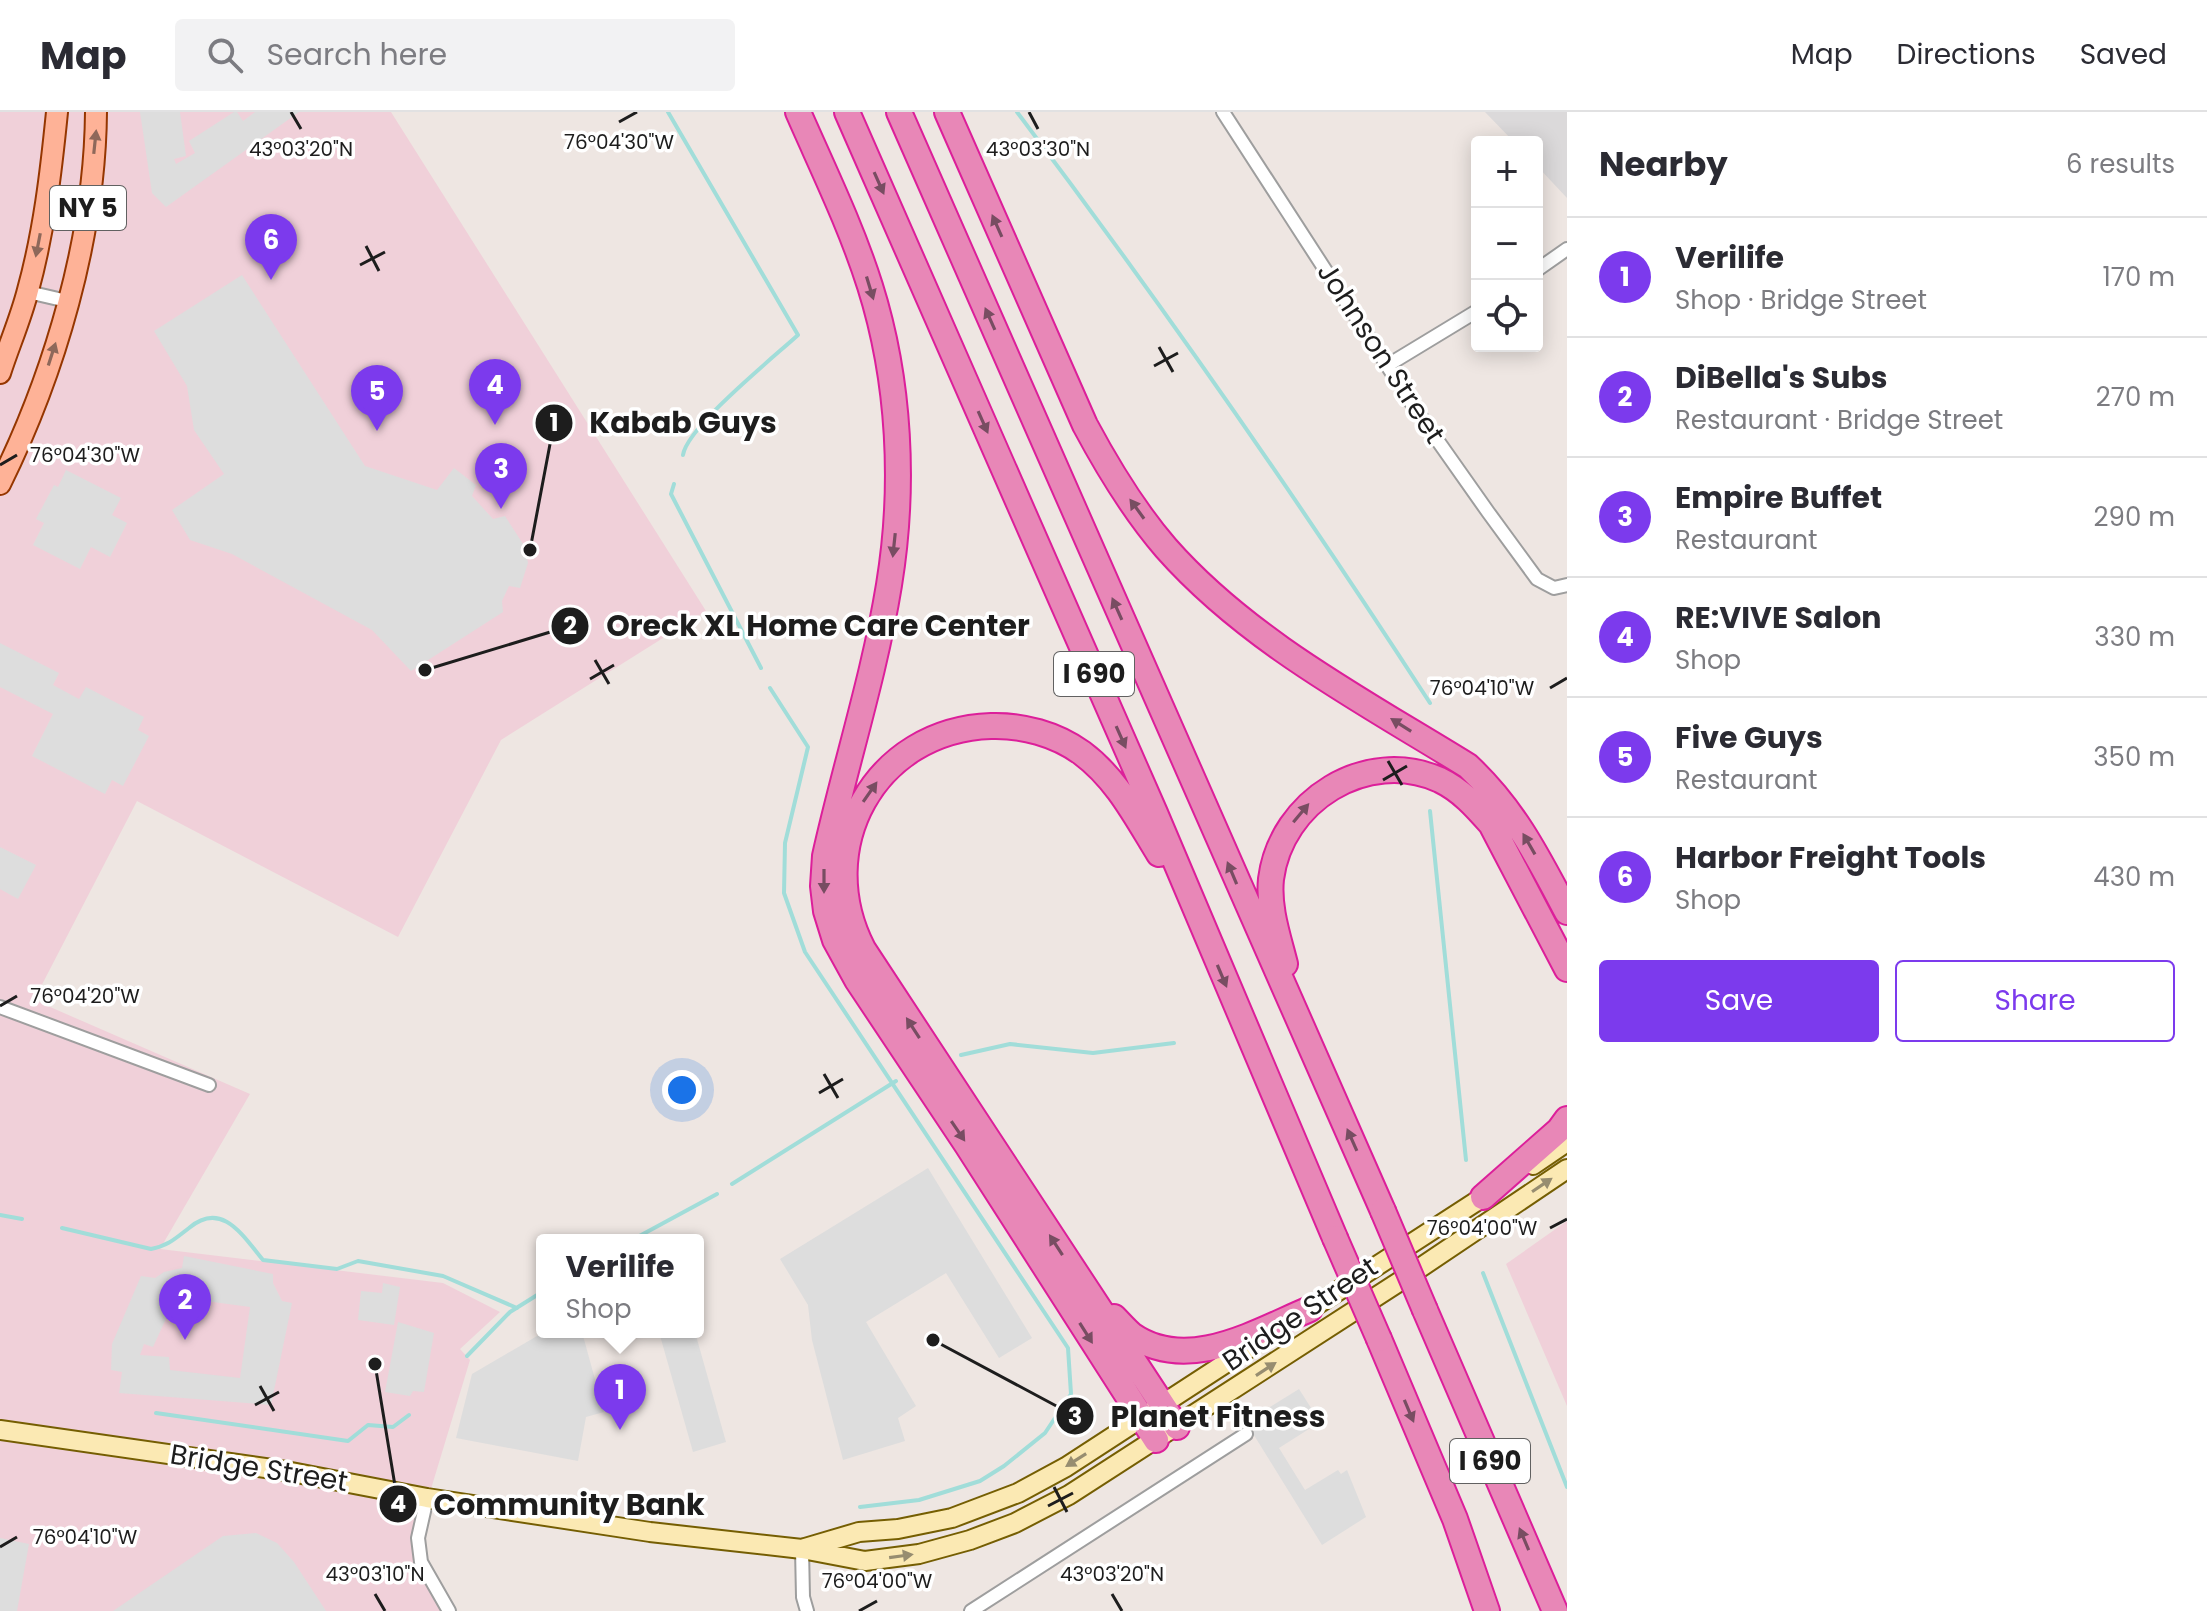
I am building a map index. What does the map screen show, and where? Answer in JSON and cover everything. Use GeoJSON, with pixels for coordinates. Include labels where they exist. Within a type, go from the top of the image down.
{"type":"FeatureCollection","features":[{"type":"Feature","properties":{"kind":"highway"},"geometry":{"type":"LineString","coordinates":[[798,112],[871,287],[888,360],[897,444],[896,511],[889,587],[825,856],[823,886],[826,911],[835,940],[857,980],[967,1145],[1152,1412],[1177,1427]]}},
{"type":"Feature","properties":{"kind":"highway","name":"I 690"},"geometry":{"type":"LineString","coordinates":[[847,112],[1155,813],[1196,916],[1455,1519],[1487,1611]]}},
{"type":"Feature","properties":{"kind":"highway","name":"I 690"},"geometry":{"type":"LineString","coordinates":[[899,112],[1383,1211],[1555,1611]]}},
{"type":"Feature","properties":{"kind":"highway"},"geometry":{"type":"LineString","coordinates":[[947,112],[1085,425],[1106,463],[1166,548],[1223,603],[1291,656],[1468,766],[1510,810],[1567,912]]}},
{"type":"Feature","properties":{"kind":"highway"},"geometry":{"type":"LineString","coordinates":[[1156,1440],[1152,1412],[1085,1288],[863,949],[846,908],[844,866],[849,838],[863,801],[879,779],[919,745],[949,732],[980,726],[1025,728],[1060,740],[1082,753],[1111,779],[1196,916]]}},
{"type":"Feature","properties":{"kind":"highway"},"geometry":{"type":"LineString","coordinates":[[1299,1020],[1271,907],[1271,878],[1282,841],[1300,814],[1322,792],[1356,776],[1387,771],[1412,773],[1439,780],[1465,796],[1491,824],[1567,969]]}},
{"type":"Feature","properties":{"kind":"highway"},"geometry":{"type":"LineString","coordinates":[[1483,1197],[1559,1130],[1567,1119]]}},
{"type":"Feature","properties":{"kind":"highway"},"geometry":{"type":"LineString","coordinates":[[1085,1288],[1133,1335],[1172,1349],[1214,1348],[1310,1309]]}},
{"type":"Feature","properties":{"kind":"main road","name":"NY 5"},"geometry":{"type":"LineString","coordinates":[[0,373],[28,292],[49,187],[57,112]]}},
{"type":"Feature","properties":{"kind":"main road","name":"NY 5"},"geometry":{"type":"LineString","coordinates":[[0,484],[21,441],[39,392],[67,301],[88,207],[96,112]]}},
{"type":"Feature","properties":{"kind":"main road","name":"Bridge Street"},"geometry":{"type":"LineString","coordinates":[[802,1549],[859,1532],[898,1529],[952,1518],[1018,1493],[1152,1412],[1567,1142]]}},
{"type":"Feature","properties":{"kind":"main road","name":"Bridge Street"},"geometry":{"type":"LineString","coordinates":[[0,1430],[286,1471],[427,1498],[650,1532],[802,1549],[865,1561],[919,1554],[1015,1523],[1069,1495],[1402,1280],[1567,1169]]}},
{"type":"Feature","properties":{"kind":"street","name":"Johnson Street"},"geometry":{"type":"LineString","coordinates":[[1223,112],[1488,512],[1537,579],[1549,586],[1567,585]]}},
{"type":"Feature","properties":{"kind":"street"},"geometry":{"type":"LineString","coordinates":[[1543,266],[1567,249]]}},
{"type":"Feature","properties":{"kind":"street"},"geometry":{"type":"LineString","coordinates":[[28,292],[67,301]]}},
{"type":"Feature","properties":{"kind":"street"},"geometry":{"type":"LineString","coordinates":[[1388,365],[1471,315]]}},
{"type":"Feature","properties":{"kind":"street"},"geometry":{"type":"LineString","coordinates":[[0,1007],[209,1085]]}},
{"type":"Feature","properties":{"kind":"street"},"geometry":{"type":"LineString","coordinates":[[971,1611],[1246,1434]]}},
{"type":"Feature","properties":{"kind":"street"},"geometry":{"type":"LineString","coordinates":[[427,1498],[418,1538],[421,1562],[449,1611]]}},
{"type":"Feature","properties":{"kind":"street"},"geometry":{"type":"LineString","coordinates":[[802,1549],[803,1597],[807,1611]]}},
{"type":"Feature","properties":{"kind":"shaded area"},"geometry":{"type":"Polygon","coordinates":[[[0,112],[391,112],[706,611],[501,740],[398,937],[137,801],[34,1000],[250,1094],[160,1249],[443,1283],[500,1312],[460,1349],[470,1360],[424,1512],[421,1562],[449,1611],[0,1611],[0,112]]]}},
{"type":"Feature","properties":{"kind":"shaded area"},"geometry":{"type":"Polygon","coordinates":[[[140,112],[180,112],[186,156],[174,159],[176,164],[195,153],[189,141],[234,112],[243,121],[255,112],[299,112],[166,207],[152,193],[140,112]]]}},
{"type":"Feature","properties":{"kind":"shaded area"},"geometry":{"type":"Polygon","coordinates":[[[1485,112],[1567,112],[1567,198],[1543,172],[1543,136],[1508,136],[1485,112]]]}},
{"type":"Feature","properties":{"kind":"shaded area"},"geometry":{"type":"Polygon","coordinates":[[[242,275],[365,466],[437,490],[454,468],[476,485],[472,496],[493,519],[505,516],[525,547],[528,563],[520,588],[509,586],[502,601],[503,612],[411,671],[372,630],[232,554],[190,540],[172,510],[224,474],[194,430],[187,386],[154,331],[242,275]]]}},
{"type":"Feature","properties":{"kind":"shaded area"},"geometry":{"type":"Polygon","coordinates":[[[66,470],[121,498],[112,515],[127,523],[110,557],[91,547],[80,569],[33,545],[44,523],[36,519],[54,485],[58,487],[66,470]]]}},
{"type":"Feature","properties":{"kind":"shaded area"},"geometry":{"type":"Polygon","coordinates":[[[0,643],[59,673],[53,685],[79,699],[86,687],[144,717],[138,730],[149,736],[123,786],[112,780],[105,794],[32,756],[53,714],[0,687],[0,643]]]}},
{"type":"Feature","properties":{"kind":"shaded area"},"geometry":{"type":"Polygon","coordinates":[[[0,847],[36,865],[18,899],[0,889],[0,847]]]}},
{"type":"Feature","properties":{"kind":"shaded area"},"geometry":{"type":"Polygon","coordinates":[[[928,1168],[1032,1338],[999,1358],[946,1273],[866,1322],[916,1406],[898,1418],[905,1441],[843,1460],[812,1340],[808,1305],[780,1259],[928,1168]]]}},
{"type":"Feature","properties":{"kind":"shaded area"},"geometry":{"type":"Polygon","coordinates":[[[1567,1221],[1567,1406],[1506,1264],[1567,1221]]]}},
{"type":"Feature","properties":{"kind":"shaded area"},"geometry":{"type":"Polygon","coordinates":[[[184,1256],[273,1274],[273,1283],[282,1301],[292,1303],[271,1405],[119,1393],[122,1372],[111,1370],[112,1344],[141,1276],[155,1278],[164,1272],[182,1268],[184,1256]],[[176,1297],[153,1347],[144,1344],[140,1355],[169,1357],[170,1370],[240,1378],[250,1307],[176,1297]]]}},
{"type":"Feature","properties":{"kind":"shaded area"},"geometry":{"type":"Polygon","coordinates":[[[383,1283],[400,1287],[394,1325],[358,1320],[361,1291],[382,1293],[383,1283]]]}},
{"type":"Feature","properties":{"kind":"shaded area"},"geometry":{"type":"Polygon","coordinates":[[[398,1322],[434,1333],[424,1392],[413,1391],[410,1396],[385,1392],[398,1322]]]}},
{"type":"Feature","properties":{"kind":"shaded area"},"geometry":{"type":"Polygon","coordinates":[[[536,1337],[584,1338],[604,1412],[586,1417],[578,1461],[456,1438],[472,1374],[536,1337]]]}},
{"type":"Feature","properties":{"kind":"shaded area"},"geometry":{"type":"Polygon","coordinates":[[[661,1338],[697,1338],[726,1442],[693,1452],[661,1338]]]}},
{"type":"Feature","properties":{"kind":"shaded area"},"geometry":{"type":"Polygon","coordinates":[[[1299,1389],[1320,1422],[1279,1448],[1305,1490],[1338,1470],[1341,1474],[1347,1470],[1366,1517],[1322,1545],[1252,1432],[1263,1425],[1257,1415],[1299,1389]]]}},
{"type":"Feature","properties":{"kind":"shaded area"},"geometry":{"type":"Polygon","coordinates":[[[256,1533],[277,1543],[294,1562],[326,1611],[113,1611],[223,1536],[256,1533]]]}},
{"type":"Feature","properties":{"kind":"shaded area"},"geometry":{"type":"Polygon","coordinates":[[[0,1538],[29,1544],[17,1611],[0,1611],[0,1538]]]}},
{"type":"Feature","properties":{"kind":"waterway"},"geometry":{"type":"LineString","coordinates":[[668,112],[798,335],[715,411],[688,443],[683,455]]}},
{"type":"Feature","properties":{"kind":"waterway"},"geometry":{"type":"LineString","coordinates":[[1017,112],[1229,404],[1430,703]]}},
{"type":"Feature","properties":{"kind":"waterway"},"geometry":{"type":"LineString","coordinates":[[674,484],[671,494],[761,668]]}},
{"type":"Feature","properties":{"kind":"waterway"},"geometry":{"type":"LineString","coordinates":[[770,688],[808,747],[785,843],[784,893],[805,952],[1068,1348],[1071,1394],[1045,1433],[1004,1466],[980,1481],[919,1500],[860,1507]]}},
{"type":"Feature","properties":{"kind":"waterway"},"geometry":{"type":"LineString","coordinates":[[1430,811],[1466,1160]]}},
{"type":"Feature","properties":{"kind":"waterway"},"geometry":{"type":"LineString","coordinates":[[961,1055],[1010,1044],[1093,1053],[1174,1043]]}},
{"type":"Feature","properties":{"kind":"waterway"},"geometry":{"type":"LineString","coordinates":[[732,1184],[896,1081]]}},
{"type":"Feature","properties":{"kind":"waterway"},"geometry":{"type":"LineString","coordinates":[[643,1234],[717,1194]]}},
{"type":"Feature","properties":{"kind":"waterway"},"geometry":{"type":"LineString","coordinates":[[0,1215],[22,1219]]}},
{"type":"Feature","properties":{"kind":"waterway"},"geometry":{"type":"LineString","coordinates":[[62,1228],[151,1249],[167,1244],[201,1220],[222,1219],[231,1224],[263,1260],[337,1269],[358,1261],[443,1276],[517,1308]]}},
{"type":"Feature","properties":{"kind":"waterway"},"geometry":{"type":"LineString","coordinates":[[1483,1273],[1567,1487]]}},
{"type":"Feature","properties":{"kind":"waterway"},"geometry":{"type":"LineString","coordinates":[[467,1356],[510,1312],[536,1296]]}},
{"type":"Feature","properties":{"kind":"waterway"},"geometry":{"type":"LineString","coordinates":[[156,1413],[348,1441],[368,1425],[393,1427],[409,1415]]}},
{"type":"Feature","properties":{"kind":"place","name":"Harbor Freight Tools"},"geometry":{"type":"Point","coordinates":[271,280]}},
{"type":"Feature","properties":{"kind":"place","name":"RE:VIVE Salon"},"geometry":{"type":"Point","coordinates":[495,425]}},
{"type":"Feature","properties":{"kind":"place","name":"Five Guys"},"geometry":{"type":"Point","coordinates":[377,431]}},
{"type":"Feature","properties":{"kind":"place","name":"Empire Buffet"},"geometry":{"type":"Point","coordinates":[501,509]}},
{"type":"Feature","properties":{"kind":"place","name":"Kabab Guys"},"geometry":{"type":"Point","coordinates":[530,550]}},
{"type":"Feature","properties":{"kind":"place","name":"Oreck XL Home Care Center"},"geometry":{"type":"Point","coordinates":[425,670]}},
{"type":"Feature","properties":{"kind":"place","name":"DiBella's Subs"},"geometry":{"type":"Point","coordinates":[185,1340]}},
{"type":"Feature","properties":{"kind":"place","name":"Planet Fitness"},"geometry":{"type":"Point","coordinates":[933,1340]}},
{"type":"Feature","properties":{"kind":"place","name":"Community Bank"},"geometry":{"type":"Point","coordinates":[375,1364]}},
{"type":"Feature","properties":{"kind":"place","name":"Verilife"},"geometry":{"type":"Point","coordinates":[620,1430]}}]}
